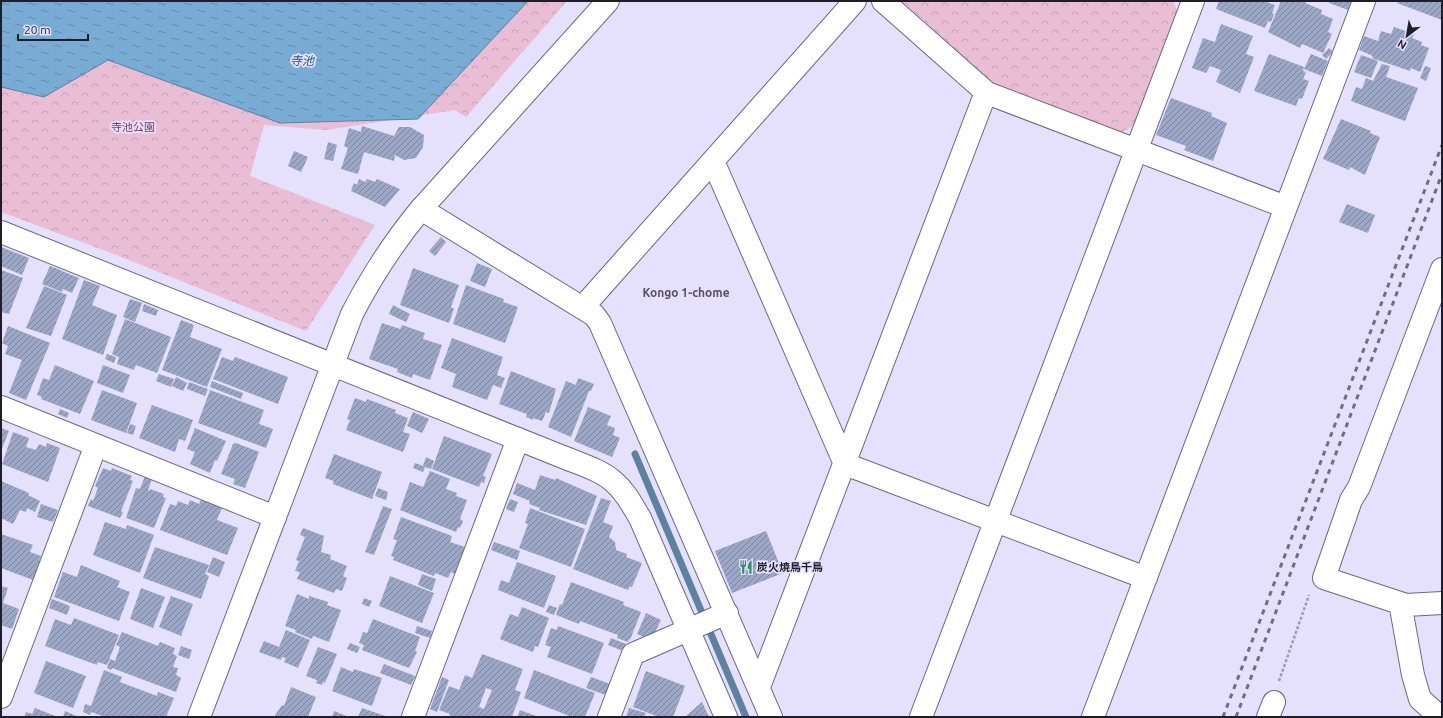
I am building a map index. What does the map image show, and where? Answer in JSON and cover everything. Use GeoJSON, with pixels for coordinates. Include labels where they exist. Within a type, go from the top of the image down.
{"type":"FeatureCollection","features":[{"type":"Feature","properties":{"kind":"street"},"geometry":{"type":"LineString","coordinates":[[199,717],[352,314],[370,280],[395,240],[421,209],[608,1]]}},
{"type":"Feature","properties":{"kind":"street"},"geometry":{"type":"LineString","coordinates":[[582,308],[855,1]]}},
{"type":"Feature","properties":{"kind":"street"},"geometry":{"type":"LineString","coordinates":[[883,1],[986,92],[1286,207]]}},
{"type":"Feature","properties":{"kind":"street"},"geometry":{"type":"LineString","coordinates":[[922,717],[1193,1]]}},
{"type":"Feature","properties":{"kind":"street"},"geometry":{"type":"LineString","coordinates":[[1093,717],[1364,1]]}},
{"type":"Feature","properties":{"kind":"street"},"geometry":{"type":"LineString","coordinates":[[759,687],[986,92]]}},
{"type":"Feature","properties":{"kind":"street"},"geometry":{"type":"LineString","coordinates":[[713,161],[845,464],[1146,578]]}},
{"type":"Feature","properties":{"kind":"street"},"geometry":{"type":"LineString","coordinates":[[421,209],[594,315],[600,323],[722,615],[759,687],[771,717]]}},
{"type":"Feature","properties":{"kind":"street"},"geometry":{"type":"LineString","coordinates":[[1,232],[590,468],[614,481],[627,496],[640,518],[693,628],[726,717]]}},
{"type":"Feature","properties":{"kind":"street"},"geometry":{"type":"LineString","coordinates":[[1442,269],[1360,487],[1351,500],[1324,578],[1406,605],[1442,603]]}},
{"type":"Feature","properties":{"kind":"street"},"geometry":{"type":"LineString","coordinates":[[1,407],[275,517]]}},
{"type":"Feature","properties":{"kind":"street"},"geometry":{"type":"LineString","coordinates":[[413,717],[518,439]]}},
{"type":"Feature","properties":{"kind":"street"},"geometry":{"type":"LineString","coordinates":[[1,697],[96,445]]}},
{"type":"Feature","properties":{"kind":"street"},"geometry":{"type":"LineString","coordinates":[[1402,604],[1401,608],[1413,675],[1420,699],[1440,717]]}},
{"type":"Feature","properties":{"kind":"street"},"geometry":{"type":"LineString","coordinates":[[609,717],[633,654],[722,615]]}},
{"type":"Feature","properties":{"kind":"path"},"geometry":{"type":"LineString","coordinates":[[1271,710],[1274,696],[1311,587],[1324,578]]}},
{"type":"Feature","properties":{"kind":"green space","name":"寺池公園"},"geometry":{"type":"Polygon","coordinates":[[[1,1],[567,1],[466,117],[455,110],[326,130],[264,125],[250,176],[375,225],[306,331],[114,254],[1,212],[1,1]]]}},
{"type":"Feature","properties":{"kind":"green space"},"geometry":{"type":"Polygon","coordinates":[[[902,1],[1173,1],[1179,14],[1137,124],[1120,133],[993,83],[902,1]]]}},
{"type":"Feature","properties":{"kind":"water","name":"寺池"},"geometry":{"type":"Polygon","coordinates":[[[1,1],[528,1],[418,119],[280,123],[108,60],[44,97],[1,87],[1,1]]]}},
{"type":"Feature","properties":{"kind":"building"},"geometry":{"type":"Polygon","coordinates":[[[1219,1],[1264,1],[1275,5],[1272,13],[1274,14],[1271,22],[1268,21],[1265,28],[1216,9],[1219,1]]]}},
{"type":"Feature","properties":{"kind":"building"},"geometry":{"type":"Polygon","coordinates":[[[1281,1],[1306,1],[1305,3],[1322,10],[1321,14],[1333,19],[1328,32],[1332,34],[1323,53],[1302,44],[1300,48],[1268,32],[1281,1]]]}},
{"type":"Feature","properties":{"kind":"building"},"geometry":{"type":"Polygon","coordinates":[[[1330,1],[1351,1],[1348,10],[1329,3],[1330,1]]]}},
{"type":"Feature","properties":{"kind":"building"},"geometry":{"type":"Polygon","coordinates":[[[1398,1],[1442,1],[1442,20],[1397,3],[1398,1]]]}},
{"type":"Feature","properties":{"kind":"building"},"geometry":{"type":"Polygon","coordinates":[[[1221,24],[1253,36],[1246,54],[1254,57],[1240,93],[1216,82],[1221,70],[1210,66],[1206,73],[1192,68],[1203,38],[1215,42],[1221,24]]]}},
{"type":"Feature","properties":{"kind":"building"},"geometry":{"type":"Polygon","coordinates":[[[1394,27],[1414,34],[1412,38],[1422,42],[1421,45],[1429,48],[1420,72],[1411,68],[1410,71],[1372,58],[1373,56],[1359,50],[1364,36],[1378,41],[1381,31],[1391,34],[1394,27]]]}},
{"type":"Feature","properties":{"kind":"building"},"geometry":{"type":"Polygon","coordinates":[[[1329,48],[1333,52],[1326,59],[1322,55],[1329,48]]]}},
{"type":"Feature","properties":{"kind":"building"},"geometry":{"type":"Polygon","coordinates":[[[1269,54],[1304,67],[1303,71],[1306,72],[1303,79],[1309,81],[1302,99],[1299,98],[1296,106],[1254,91],[1269,54]]]}},
{"type":"Feature","properties":{"kind":"building"},"geometry":{"type":"Polygon","coordinates":[[[1311,54],[1328,61],[1322,76],[1304,69],[1311,54]]]}},
{"type":"Feature","properties":{"kind":"building"},"geometry":{"type":"Polygon","coordinates":[[[1361,55],[1378,61],[1371,78],[1354,72],[1361,55]]]}},
{"type":"Feature","properties":{"kind":"building"},"geometry":{"type":"Polygon","coordinates":[[[1382,64],[1390,66],[1386,77],[1418,88],[1405,121],[1351,101],[1356,87],[1362,89],[1366,78],[1373,81],[1382,64]]]}},
{"type":"Feature","properties":{"kind":"building"},"geometry":{"type":"Polygon","coordinates":[[[1425,66],[1431,68],[1426,81],[1420,78],[1425,66]]]}},
{"type":"Feature","properties":{"kind":"building"},"geometry":{"type":"Polygon","coordinates":[[[1171,98],[1212,113],[1211,116],[1227,123],[1213,161],[1184,150],[1186,146],[1156,135],[1171,98]]]}},
{"type":"Feature","properties":{"kind":"building"},"geometry":{"type":"Polygon","coordinates":[[[1341,119],[1371,131],[1370,133],[1380,137],[1365,175],[1350,167],[1349,170],[1323,159],[1341,119]]]}},
{"type":"Feature","properties":{"kind":"building"},"geometry":{"type":"Polygon","coordinates":[[[362,126],[394,136],[399,127],[410,127],[424,135],[423,147],[416,158],[404,160],[395,155],[394,161],[364,152],[358,174],[341,169],[348,148],[344,146],[349,128],[361,132],[362,126]]]}},
{"type":"Feature","properties":{"kind":"building"},"geometry":{"type":"Polygon","coordinates":[[[328,142],[337,145],[333,161],[324,159],[328,142]]]}},
{"type":"Feature","properties":{"kind":"building"},"geometry":{"type":"Polygon","coordinates":[[[294,151],[308,157],[301,172],[288,166],[294,151]]]}},
{"type":"Feature","properties":{"kind":"building"},"geometry":{"type":"Polygon","coordinates":[[[359,179],[365,182],[367,179],[375,182],[377,179],[400,189],[385,207],[351,191],[354,183],[357,185],[359,179]]]}},
{"type":"Feature","properties":{"kind":"building"},"geometry":{"type":"Polygon","coordinates":[[[1347,204],[1375,215],[1368,233],[1339,222],[1347,204]]]}},
{"type":"Feature","properties":{"kind":"building"},"geometry":{"type":"Polygon","coordinates":[[[441,237],[446,242],[435,256],[429,251],[441,237]]]}},
{"type":"Feature","properties":{"kind":"building"},"geometry":{"type":"Polygon","coordinates":[[[1,247],[29,258],[22,275],[1,266],[1,247]]]}},
{"type":"Feature","properties":{"kind":"building"},"geometry":{"type":"Polygon","coordinates":[[[477,263],[492,269],[485,287],[470,281],[477,263]]]}},
{"type":"Feature","properties":{"kind":"building"},"geometry":{"type":"Polygon","coordinates":[[[50,266],[79,278],[72,293],[63,289],[62,292],[42,284],[50,266]]]}},
{"type":"Feature","properties":{"kind":"building"},"geometry":{"type":"Polygon","coordinates":[[[413,268],[459,285],[451,307],[454,309],[449,323],[400,305],[413,268]]]}},
{"type":"Feature","properties":{"kind":"building"},"geometry":{"type":"Polygon","coordinates":[[[1,270],[23,278],[9,314],[1,312],[1,270]]]}},
{"type":"Feature","properties":{"kind":"building"},"geometry":{"type":"Polygon","coordinates":[[[84,280],[100,286],[92,305],[117,315],[103,355],[62,339],[84,280]]]}},
{"type":"Feature","properties":{"kind":"building"},"geometry":{"type":"Polygon","coordinates":[[[466,285],[504,299],[503,302],[518,307],[505,343],[453,324],[466,285]]]}},
{"type":"Feature","properties":{"kind":"building"},"geometry":{"type":"Polygon","coordinates":[[[44,286],[67,295],[51,336],[26,328],[44,286]]]}},
{"type":"Feature","properties":{"kind":"building"},"geometry":{"type":"Polygon","coordinates":[[[130,299],[142,303],[135,322],[123,317],[130,299]]]}},
{"type":"Feature","properties":{"kind":"building"},"geometry":{"type":"Polygon","coordinates":[[[144,304],[158,310],[156,316],[142,311],[144,304]]]}},
{"type":"Feature","properties":{"kind":"building"},"geometry":{"type":"Polygon","coordinates":[[[393,305],[410,314],[406,322],[389,314],[393,305]]]}},
{"type":"Feature","properties":{"kind":"building"},"geometry":{"type":"Polygon","coordinates":[[[125,319],[171,337],[157,373],[136,365],[134,370],[117,364],[119,357],[112,354],[125,319]]]}},
{"type":"Feature","properties":{"kind":"building"},"geometry":{"type":"Polygon","coordinates":[[[181,320],[194,325],[190,337],[222,349],[207,387],[162,370],[181,320]]]}},
{"type":"Feature","properties":{"kind":"building"},"geometry":{"type":"Polygon","coordinates":[[[382,323],[400,329],[402,325],[425,333],[423,339],[442,345],[430,380],[413,374],[412,378],[397,372],[398,369],[369,359],[382,323]]]}},
{"type":"Feature","properties":{"kind":"building"},"geometry":{"type":"Polygon","coordinates":[[[8,326],[50,343],[26,400],[9,393],[22,360],[5,354],[8,346],[2,343],[8,326]]]}},
{"type":"Feature","properties":{"kind":"building"},"geometry":{"type":"Polygon","coordinates":[[[452,338],[503,357],[497,375],[505,378],[501,388],[493,385],[487,400],[452,387],[456,374],[441,368],[452,338]]]}},
{"type":"Feature","properties":{"kind":"building"},"geometry":{"type":"Polygon","coordinates":[[[107,354],[116,357],[114,363],[105,359],[107,354]]]}},
{"type":"Feature","properties":{"kind":"building"},"geometry":{"type":"Polygon","coordinates":[[[222,357],[233,361],[235,357],[288,377],[278,404],[213,379],[222,357]]]}},
{"type":"Feature","properties":{"kind":"building"},"geometry":{"type":"Polygon","coordinates":[[[55,365],[94,381],[80,414],[41,399],[42,397],[37,395],[43,378],[49,380],[55,365]]]}},
{"type":"Feature","properties":{"kind":"building"},"geometry":{"type":"Polygon","coordinates":[[[103,365],[130,375],[123,393],[97,383],[103,365]]]}},
{"type":"Feature","properties":{"kind":"building"},"geometry":{"type":"Polygon","coordinates":[[[511,371],[556,389],[549,413],[546,412],[542,421],[533,418],[533,420],[526,417],[527,414],[499,404],[511,371]]]}},
{"type":"Feature","properties":{"kind":"building"},"geometry":{"type":"Polygon","coordinates":[[[159,374],[174,379],[171,387],[156,381],[159,374]]]}},
{"type":"Feature","properties":{"kind":"building"},"geometry":{"type":"Polygon","coordinates":[[[176,377],[187,383],[183,391],[172,386],[176,377]]]}},
{"type":"Feature","properties":{"kind":"building"},"geometry":{"type":"Polygon","coordinates":[[[578,378],[594,384],[591,391],[589,391],[571,437],[548,427],[566,381],[576,385],[578,378]]]}},
{"type":"Feature","properties":{"kind":"building"},"geometry":{"type":"Polygon","coordinates":[[[212,381],[243,393],[241,399],[210,387],[212,381]]]}},
{"type":"Feature","properties":{"kind":"building"},"geometry":{"type":"Polygon","coordinates":[[[189,382],[208,389],[205,396],[187,389],[189,382]]]}},
{"type":"Feature","properties":{"kind":"building"},"geometry":{"type":"Polygon","coordinates":[[[102,390],[137,403],[126,433],[91,420],[102,390]]]}},
{"type":"Feature","properties":{"kind":"building"},"geometry":{"type":"Polygon","coordinates":[[[210,390],[264,410],[259,424],[273,429],[266,448],[198,423],[210,390]]]}},
{"type":"Feature","properties":{"kind":"building"},"geometry":{"type":"Polygon","coordinates":[[[355,398],[366,402],[367,399],[396,410],[395,413],[408,418],[403,432],[410,434],[403,452],[346,430],[350,420],[347,419],[355,398]]]}},
{"type":"Feature","properties":{"kind":"building"},"geometry":{"type":"Polygon","coordinates":[[[152,405],[193,420],[185,441],[179,439],[175,452],[139,438],[152,405]]]}},
{"type":"Feature","properties":{"kind":"building"},"geometry":{"type":"Polygon","coordinates":[[[588,407],[611,416],[607,425],[615,428],[613,435],[620,438],[612,457],[574,441],[588,407]]]}},
{"type":"Feature","properties":{"kind":"building"},"geometry":{"type":"Polygon","coordinates":[[[60,409],[69,413],[67,418],[58,414],[60,409]]]}},
{"type":"Feature","properties":{"kind":"building"},"geometry":{"type":"Polygon","coordinates":[[[413,412],[429,419],[422,433],[407,426],[413,412]]]}},
{"type":"Feature","properties":{"kind":"building"},"geometry":{"type":"Polygon","coordinates":[[[130,424],[136,426],[133,435],[127,433],[130,424]]]}},
{"type":"Feature","properties":{"kind":"building"},"geometry":{"type":"Polygon","coordinates":[[[1,428],[9,431],[1,451],[1,428]]]}},
{"type":"Feature","properties":{"kind":"building"},"geometry":{"type":"Polygon","coordinates":[[[195,428],[226,441],[217,461],[215,460],[210,473],[190,464],[195,452],[187,449],[195,428]]]}},
{"type":"Feature","properties":{"kind":"building"},"geometry":{"type":"Polygon","coordinates":[[[13,432],[29,438],[26,447],[36,450],[39,444],[46,447],[47,443],[60,448],[48,482],[2,464],[13,432]]]}},
{"type":"Feature","properties":{"kind":"building"},"geometry":{"type":"Polygon","coordinates":[[[444,436],[492,454],[483,476],[486,477],[484,483],[481,482],[479,487],[432,469],[444,436]]]}},
{"type":"Feature","properties":{"kind":"building"},"geometry":{"type":"Polygon","coordinates":[[[236,443],[259,452],[245,488],[233,484],[235,479],[221,474],[233,444],[236,443]]]}},
{"type":"Feature","properties":{"kind":"building"},"geometry":{"type":"Polygon","coordinates":[[[334,454],[382,472],[372,499],[333,484],[334,481],[325,478],[334,454]]]}},
{"type":"Feature","properties":{"kind":"building"},"geometry":{"type":"Polygon","coordinates":[[[426,457],[434,461],[431,469],[425,467],[423,472],[413,468],[415,463],[423,466],[426,457]]]}},
{"type":"Feature","properties":{"kind":"building"},"geometry":{"type":"Polygon","coordinates":[[[103,468],[111,471],[112,468],[132,476],[130,480],[133,481],[121,511],[123,512],[120,518],[88,506],[91,499],[93,501],[98,488],[95,486],[103,468]]]}},
{"type":"Feature","properties":{"kind":"building"},"geometry":{"type":"Polygon","coordinates":[[[430,471],[450,479],[446,489],[457,493],[456,496],[467,500],[460,519],[463,521],[460,528],[458,527],[456,532],[400,510],[410,482],[423,487],[430,471]]]}},
{"type":"Feature","properties":{"kind":"building"},"geometry":{"type":"Polygon","coordinates":[[[540,475],[555,480],[556,478],[597,496],[586,525],[539,510],[540,508],[529,504],[530,501],[513,494],[517,483],[535,490],[540,475]]]}},
{"type":"Feature","properties":{"kind":"building"},"geometry":{"type":"Polygon","coordinates":[[[145,476],[152,479],[148,490],[150,491],[150,489],[164,494],[163,497],[166,498],[154,528],[126,518],[136,488],[140,489],[145,476]]]}},
{"type":"Feature","properties":{"kind":"building"},"geometry":{"type":"Polygon","coordinates":[[[1,481],[29,493],[28,495],[40,501],[35,512],[27,508],[26,512],[20,510],[13,524],[1,518],[1,481]]]}},
{"type":"Feature","properties":{"kind":"building"},"geometry":{"type":"Polygon","coordinates":[[[378,488],[388,492],[386,500],[375,496],[378,488]]]}},
{"type":"Feature","properties":{"kind":"building"},"geometry":{"type":"Polygon","coordinates":[[[601,498],[611,501],[603,522],[613,526],[609,537],[615,542],[616,550],[627,554],[626,557],[642,563],[632,587],[630,586],[628,590],[573,569],[601,498]]]}},
{"type":"Feature","properties":{"kind":"building"},"geometry":{"type":"Polygon","coordinates":[[[510,499],[518,502],[514,512],[506,509],[510,499]]]}},
{"type":"Feature","properties":{"kind":"building"},"geometry":{"type":"Polygon","coordinates":[[[190,500],[199,504],[201,500],[222,508],[217,520],[238,528],[227,555],[160,530],[170,504],[176,506],[178,501],[188,505],[190,500]]]}},
{"type":"Feature","properties":{"kind":"building"},"geometry":{"type":"Polygon","coordinates":[[[41,504],[58,510],[53,522],[37,517],[41,504]]]}},
{"type":"Feature","properties":{"kind":"building"},"geometry":{"type":"Polygon","coordinates":[[[383,506],[392,509],[374,555],[365,552],[383,506]]]}},
{"type":"Feature","properties":{"kind":"building"},"geometry":{"type":"Polygon","coordinates":[[[530,508],[585,529],[571,567],[519,548],[528,524],[525,523],[530,508]]]}},
{"type":"Feature","properties":{"kind":"building"},"geometry":{"type":"Polygon","coordinates":[[[401,517],[452,536],[450,542],[465,547],[455,574],[451,572],[448,578],[435,573],[434,576],[393,560],[394,557],[391,556],[397,540],[393,539],[401,517]]]}},
{"type":"Feature","properties":{"kind":"building"},"geometry":{"type":"Polygon","coordinates":[[[105,522],[126,529],[127,525],[154,535],[140,573],[93,555],[105,522]]]}},
{"type":"Feature","properties":{"kind":"building"},"geometry":{"type":"Polygon","coordinates":[[[303,528],[324,536],[321,552],[331,555],[330,559],[347,566],[343,576],[347,578],[342,591],[336,589],[334,593],[297,579],[300,572],[295,571],[299,561],[296,560],[305,537],[300,535],[303,528]]]}},
{"type":"Feature","properties":{"kind":"building"},"geometry":{"type":"Polygon","coordinates":[[[766,531],[783,573],[732,593],[715,551],[766,531]]]}},
{"type":"Feature","properties":{"kind":"building"},"geometry":{"type":"Polygon","coordinates":[[[1,534],[33,545],[30,552],[41,556],[33,580],[1,568],[1,534]]]}},
{"type":"Feature","properties":{"kind":"building"},"geometry":{"type":"Polygon","coordinates":[[[494,542],[520,551],[517,560],[491,550],[494,542]]]}},
{"type":"Feature","properties":{"kind":"building"},"geometry":{"type":"Polygon","coordinates":[[[155,547],[209,565],[205,574],[209,576],[201,599],[143,578],[155,547]]]}},
{"type":"Feature","properties":{"kind":"building"},"geometry":{"type":"Polygon","coordinates":[[[213,557],[225,562],[219,577],[207,572],[213,557]]]}},
{"type":"Feature","properties":{"kind":"building"},"geometry":{"type":"Polygon","coordinates":[[[517,562],[556,576],[544,608],[498,590],[501,580],[509,583],[517,562]]]}},
{"type":"Feature","properties":{"kind":"building"},"geometry":{"type":"Polygon","coordinates":[[[81,565],[120,581],[117,587],[130,592],[119,621],[54,597],[63,572],[77,577],[81,565]]]}},
{"type":"Feature","properties":{"kind":"building"},"geometry":{"type":"Polygon","coordinates":[[[422,574],[436,579],[432,591],[418,585],[422,574]]]}},
{"type":"Feature","properties":{"kind":"building"},"geometry":{"type":"Polygon","coordinates":[[[390,576],[434,593],[422,623],[379,606],[390,576]]]}},
{"type":"Feature","properties":{"kind":"building"},"geometry":{"type":"Polygon","coordinates":[[[571,582],[624,602],[623,605],[641,612],[628,642],[617,638],[618,635],[580,621],[579,624],[556,615],[560,604],[562,605],[571,582]]]}},
{"type":"Feature","properties":{"kind":"building"},"geometry":{"type":"Polygon","coordinates":[[[1,586],[8,588],[3,603],[19,609],[12,629],[1,625],[1,586]]]}},
{"type":"Feature","properties":{"kind":"building"},"geometry":{"type":"Polygon","coordinates":[[[141,588],[165,597],[153,628],[130,619],[141,588]]]}},
{"type":"Feature","properties":{"kind":"building"},"geometry":{"type":"Polygon","coordinates":[[[297,594],[309,599],[309,596],[328,602],[327,605],[341,610],[329,642],[313,636],[312,639],[285,626],[297,594]]]}},
{"type":"Feature","properties":{"kind":"building"},"geometry":{"type":"Polygon","coordinates":[[[171,596],[193,604],[181,636],[159,627],[171,596]]]}},
{"type":"Feature","properties":{"kind":"building"},"geometry":{"type":"Polygon","coordinates":[[[364,598],[372,601],[369,607],[362,604],[364,598]]]}},
{"type":"Feature","properties":{"kind":"building"},"geometry":{"type":"Polygon","coordinates":[[[52,599],[70,606],[67,615],[49,608],[52,599]]]}},
{"type":"Feature","properties":{"kind":"building"},"geometry":{"type":"Polygon","coordinates":[[[549,605],[557,608],[554,615],[546,612],[549,605]]]}},
{"type":"Feature","properties":{"kind":"building"},"geometry":{"type":"Polygon","coordinates":[[[522,607],[549,618],[538,647],[535,646],[533,652],[500,639],[510,614],[518,617],[522,607]]]}},
{"type":"Feature","properties":{"kind":"building"},"geometry":{"type":"Polygon","coordinates":[[[646,613],[661,620],[655,632],[644,637],[637,634],[646,613]]]}},
{"type":"Feature","properties":{"kind":"building"},"geometry":{"type":"Polygon","coordinates":[[[74,618],[119,635],[107,665],[98,662],[97,665],[45,646],[55,619],[71,625],[74,618]]]}},
{"type":"Feature","properties":{"kind":"building"},"geometry":{"type":"Polygon","coordinates":[[[373,619],[420,637],[415,651],[417,652],[409,668],[362,650],[364,645],[359,643],[363,632],[367,633],[373,619]]]}},
{"type":"Feature","properties":{"kind":"building"},"geometry":{"type":"Polygon","coordinates":[[[417,626],[432,631],[430,638],[415,633],[417,626]]]}},
{"type":"Feature","properties":{"kind":"building"},"geometry":{"type":"Polygon","coordinates":[[[558,626],[604,643],[592,674],[547,657],[551,647],[545,645],[551,628],[557,630],[558,626]]]}},
{"type":"Feature","properties":{"kind":"building"},"geometry":{"type":"Polygon","coordinates":[[[286,630],[310,640],[298,668],[284,662],[286,658],[282,657],[281,660],[259,652],[264,641],[279,647],[286,630]]]}},
{"type":"Feature","properties":{"kind":"building"},"geometry":{"type":"Polygon","coordinates":[[[122,632],[158,646],[160,642],[175,648],[173,654],[177,656],[173,667],[178,668],[176,675],[181,678],[176,692],[112,668],[111,670],[107,668],[110,659],[115,661],[120,647],[116,645],[122,632]]]}},
{"type":"Feature","properties":{"kind":"building"},"geometry":{"type":"Polygon","coordinates":[[[611,638],[626,644],[623,651],[608,645],[611,638]]]}},
{"type":"Feature","properties":{"kind":"building"},"geometry":{"type":"Polygon","coordinates":[[[350,643],[360,647],[357,653],[347,649],[350,643]]]}},
{"type":"Feature","properties":{"kind":"building"},"geometry":{"type":"Polygon","coordinates":[[[181,646],[192,650],[189,659],[178,655],[181,646]]]}},
{"type":"Feature","properties":{"kind":"building"},"geometry":{"type":"Polygon","coordinates":[[[318,647],[337,654],[325,683],[323,682],[322,685],[316,683],[317,680],[306,676],[318,647]]]}},
{"type":"Feature","properties":{"kind":"building"},"geometry":{"type":"Polygon","coordinates":[[[482,654],[523,669],[515,690],[521,692],[512,717],[449,717],[450,714],[439,710],[449,686],[459,690],[465,675],[472,678],[482,654]],[[486,688],[479,707],[484,709],[492,690],[486,688]]]}},
{"type":"Feature","properties":{"kind":"building"},"geometry":{"type":"Polygon","coordinates":[[[46,661],[86,676],[73,708],[34,693],[46,661]]]}},
{"type":"Feature","properties":{"kind":"building"},"geometry":{"type":"Polygon","coordinates":[[[384,664],[415,676],[411,685],[380,673],[384,664]]]}},
{"type":"Feature","properties":{"kind":"building"},"geometry":{"type":"Polygon","coordinates":[[[341,667],[353,672],[354,669],[382,678],[372,706],[332,691],[341,667]]]}},
{"type":"Feature","properties":{"kind":"building"},"geometry":{"type":"Polygon","coordinates":[[[104,670],[122,677],[120,682],[157,696],[158,692],[174,698],[166,717],[105,717],[91,712],[90,715],[83,712],[85,704],[91,706],[104,670]]]}},
{"type":"Feature","properties":{"kind":"building"},"geometry":{"type":"Polygon","coordinates":[[[534,670],[595,693],[585,717],[572,717],[524,698],[534,670]]]}},
{"type":"Feature","properties":{"kind":"building"},"geometry":{"type":"Polygon","coordinates":[[[646,671],[685,686],[673,717],[659,717],[633,707],[646,671]]]}},
{"type":"Feature","properties":{"kind":"building"},"geometry":{"type":"Polygon","coordinates":[[[442,677],[449,680],[437,712],[430,709],[442,677]]]}},
{"type":"Feature","properties":{"kind":"building"},"geometry":{"type":"Polygon","coordinates":[[[591,677],[610,684],[606,695],[586,688],[591,677]]]}},
{"type":"Feature","properties":{"kind":"building"},"geometry":{"type":"Polygon","coordinates":[[[291,687],[316,697],[308,717],[274,717],[282,705],[284,706],[291,687]]]}},
{"type":"Feature","properties":{"kind":"building"},"geometry":{"type":"Polygon","coordinates":[[[702,702],[709,717],[685,717],[702,702]]]}},
{"type":"Feature","properties":{"kind":"building"},"geometry":{"type":"Polygon","coordinates":[[[35,708],[58,717],[24,717],[26,712],[32,714],[35,708]]]}},
{"type":"Feature","properties":{"kind":"building"},"geometry":{"type":"Polygon","coordinates":[[[362,708],[388,717],[358,717],[362,708]]]}},
{"type":"Feature","properties":{"kind":"building"},"geometry":{"type":"Polygon","coordinates":[[[629,708],[646,713],[644,717],[626,717],[629,708]]]}},
{"type":"Feature","properties":{"kind":"building"},"geometry":{"type":"Polygon","coordinates":[[[520,710],[539,717],[517,717],[520,710]]]}},
{"type":"Feature","properties":{"kind":"building"},"geometry":{"type":"Polygon","coordinates":[[[65,711],[79,717],[63,717],[65,711]]]}},
{"type":"Feature","properties":{"kind":"building"},"geometry":{"type":"Polygon","coordinates":[[[334,711],[349,717],[332,717],[334,711]]]}},
{"type":"Feature","properties":{"kind":"waterway"},"geometry":{"type":"LineString","coordinates":[[635,454],[746,717]]}},
{"type":"Feature","properties":{"kind":"railway"},"geometry":{"type":"LineString","coordinates":[[1223,717],[1442,145]]}},
{"type":"Feature","properties":{"kind":"railway"},"geometry":{"type":"LineString","coordinates":[[1236,717],[1442,174]]}},
{"type":"Feature","properties":{"kind":"place","name":"炭火焼鳥千鳥"},"geometry":{"type":"Point","coordinates":[746,567]}},
{"type":"Feature","properties":{"kind":"district","name":"Kongo 1-chome"},"geometry":{"type":"Point","coordinates":[686,293]}}]}
